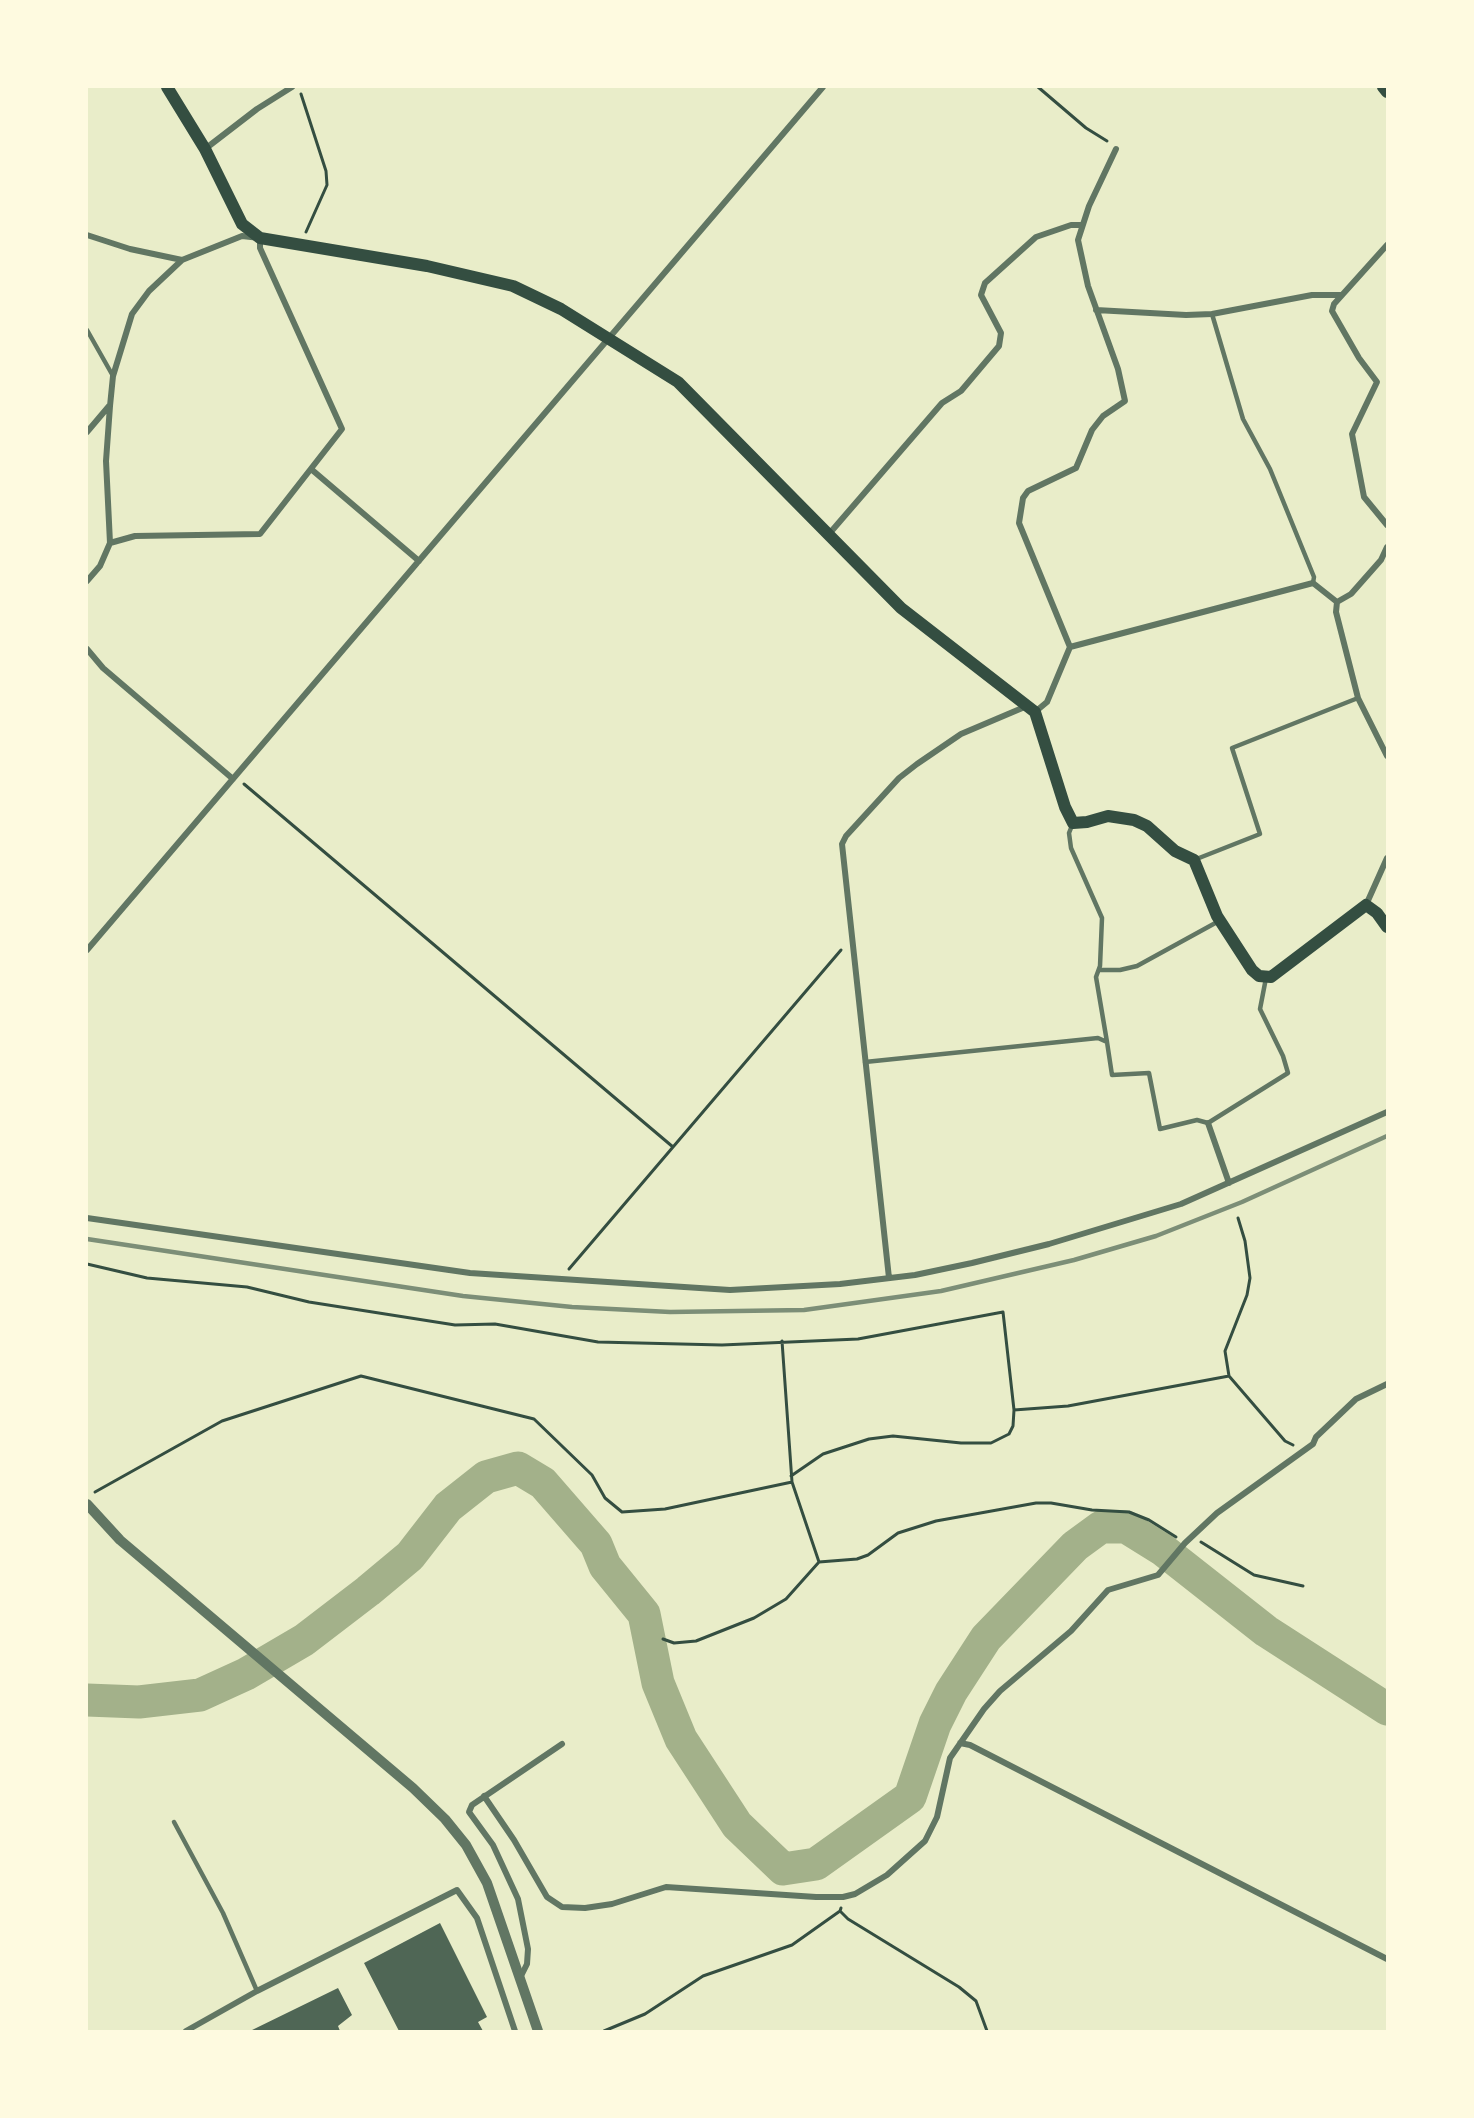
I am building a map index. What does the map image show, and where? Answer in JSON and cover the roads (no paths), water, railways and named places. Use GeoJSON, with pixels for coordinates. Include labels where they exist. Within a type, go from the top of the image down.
{"type":"FeatureCollection","features":[{"type":"Feature","properties":{"kind":"main road"},"geometry":{"type":"LineString","coordinates":[[167,87],[205,149],[242,224],[260,238],[427,266],[513,286],[561,309],[678,382],[901,608],[1031,709],[1065,807],[1073,823],[1108,816],[1134,820],[1146,826],[1175,851],[1194,860],[1220,921],[1252,970],[1266,978],[1272,977],[1366,905],[1377,913],[1387,927]]}},
{"type":"Feature","properties":{"kind":"main road"},"geometry":{"type":"LineString","coordinates":[[1383,87],[1387,92]]}},
{"type":"Feature","properties":{"kind":"street"},"geometry":{"type":"LineString","coordinates":[[205,149],[257,109],[292,87]]}},
{"type":"Feature","properties":{"kind":"street"},"geometry":{"type":"LineString","coordinates":[[87,950],[824,87]]}},
{"type":"Feature","properties":{"kind":"street"},"geometry":{"type":"LineString","coordinates":[[889,1278],[850,939],[842,844],[846,836],[899,778],[917,764],[969,730],[1047,702],[1070,647],[1018,524],[1023,498],[1028,491],[1076,468],[1092,430],[1103,416],[1125,401],[1118,369],[1096,310],[1078,240],[1082,225],[1116,148]]}},
{"type":"Feature","properties":{"kind":"street"},"geometry":{"type":"LineString","coordinates":[[829,534],[942,403],[961,391],[999,346],[1001,333],[981,295],[985,283],[1036,237],[1071,225],[1082,225]]}},
{"type":"Feature","properties":{"kind":"street"},"geometry":{"type":"LineString","coordinates":[[87,235],[130,249],[182,260]]}},
{"type":"Feature","properties":{"kind":"street"},"geometry":{"type":"LineString","coordinates":[[87,581],[100,566],[110,543],[106,461],[110,406],[113,376],[132,314],[150,291],[182,260],[242,236],[260,238],[260,248],[342,429],[260,534],[135,536],[110,543]]}},
{"type":"Feature","properties":{"kind":"street"},"geometry":{"type":"LineString","coordinates":[[1387,245],[1334,304],[1335,320],[1377,382],[1352,434],[1364,496],[1387,525]]}},
{"type":"Feature","properties":{"kind":"street"},"geometry":{"type":"LineString","coordinates":[[1096,310],[1186,315],[1212,314],[1312,295],[1341,295]]}},
{"type":"Feature","properties":{"kind":"street"},"geometry":{"type":"LineString","coordinates":[[87,432],[110,406]]}},
{"type":"Feature","properties":{"kind":"street"},"geometry":{"type":"LineString","coordinates":[[311,469],[418,561]]}},
{"type":"Feature","properties":{"kind":"street"},"geometry":{"type":"LineString","coordinates":[[1337,602],[1351,594],[1381,560],[1387,548]]}},
{"type":"Feature","properties":{"kind":"street"},"geometry":{"type":"LineString","coordinates":[[1070,647],[1313,583],[1337,602]]}},
{"type":"Feature","properties":{"kind":"street"},"geometry":{"type":"LineString","coordinates":[[1337,602],[1336,612],[1358,698],[1387,756]]}},
{"type":"Feature","properties":{"kind":"street"},"geometry":{"type":"LineString","coordinates":[[87,649],[103,668],[234,778]]}},
{"type":"Feature","properties":{"kind":"street"},"geometry":{"type":"LineString","coordinates":[[1366,905],[1387,858]]}},
{"type":"Feature","properties":{"kind":"street"},"geometry":{"type":"LineString","coordinates":[[87,1218],[447,1270],[561,1279],[730,1290],[889,1278],[972,1263],[1049,1244],[1189,1202],[1387,1112]]}},
{"type":"Feature","properties":{"kind":"street"},"geometry":{"type":"LineString","coordinates":[[1208,1123],[1229,1183]]}},
{"type":"Feature","properties":{"kind":"street"},"geometry":{"type":"LineString","coordinates":[[484,1796],[514,1840],[547,1897],[562,1907],[585,1908],[612,1904],[666,1887],[843,1897],[855,1894],[887,1875],[925,1841],[937,1817],[947,1768],[960,1743],[1000,1690],[1071,1630],[1108,1590],[1158,1575],[1184,1544],[1224,1508],[1313,1444],[1316,1437],[1364,1392],[1387,1384]]}},
{"type":"Feature","properties":{"kind":"street"},"geometry":{"type":"LineString","coordinates":[[87,1504],[120,1540],[413,1788],[455,1832],[478,1863],[487,1883],[538,2031]]}},
{"type":"Feature","properties":{"kind":"street"},"geometry":{"type":"LineString","coordinates":[[960,1743],[970,1745],[1387,1959]]}},
{"type":"Feature","properties":{"kind":"street"},"geometry":{"type":"LineString","coordinates":[[520,1978],[527,1964],[528,1949],[518,1899],[493,1845],[468,1812],[472,1805],[484,1796],[562,1744]]}},
{"type":"Feature","properties":{"kind":"street"},"geometry":{"type":"LineString","coordinates":[[186,2031],[257,1991],[457,1890],[477,1918],[515,2031]]}},
{"type":"Feature","properties":{"kind":"lane"},"geometry":{"type":"LineString","coordinates":[[1212,314],[1243,419],[1270,469],[1314,577],[1313,583]]}},
{"type":"Feature","properties":{"kind":"lane"},"geometry":{"type":"LineString","coordinates":[[87,330],[113,376]]}},
{"type":"Feature","properties":{"kind":"lane"},"geometry":{"type":"LineString","coordinates":[[1194,860],[1260,834],[1232,748],[1358,698]]}},
{"type":"Feature","properties":{"kind":"lane"},"geometry":{"type":"LineString","coordinates":[[1073,823],[1069,833],[1071,848],[1102,918],[1099,970],[1096,977],[1112,1075],[1149,1073],[1160,1129],[1197,1120],[1208,1123],[1288,1073],[1284,1056],[1260,1009],[1266,978]]}},
{"type":"Feature","properties":{"kind":"lane"},"geometry":{"type":"LineString","coordinates":[[1099,970],[1120,970],[1137,966],[1220,921]]}},
{"type":"Feature","properties":{"kind":"lane"},"geometry":{"type":"LineString","coordinates":[[865,1062],[1098,1038],[1107,1041]]}},
{"type":"Feature","properties":{"kind":"lane"},"geometry":{"type":"LineString","coordinates":[[174,1822],[223,1913],[257,1991]]}},
{"type":"Feature","properties":{"kind":"waterway"},"geometry":{"type":"LineString","coordinates":[[87,1700],[139,1702],[200,1695],[246,1674],[304,1640],[368,1591],[410,1556],[448,1507],[486,1477],[518,1468],[543,1483],[596,1544],[605,1566],[644,1614],[658,1683],[681,1739],[737,1825],[783,1869],[816,1864],[910,1797],[935,1724],[951,1692],[986,1638],[1075,1546],[1101,1527],[1126,1527],[1163,1550],[1266,1631],[1387,1709]]}},
{"type":"Feature","properties":{"kind":"railway"},"geometry":{"type":"LineString","coordinates":[[87,1239],[463,1296],[572,1307],[670,1312],[804,1310],[941,1291],[1074,1260],[1156,1236],[1242,1202],[1387,1136]]}}]}
